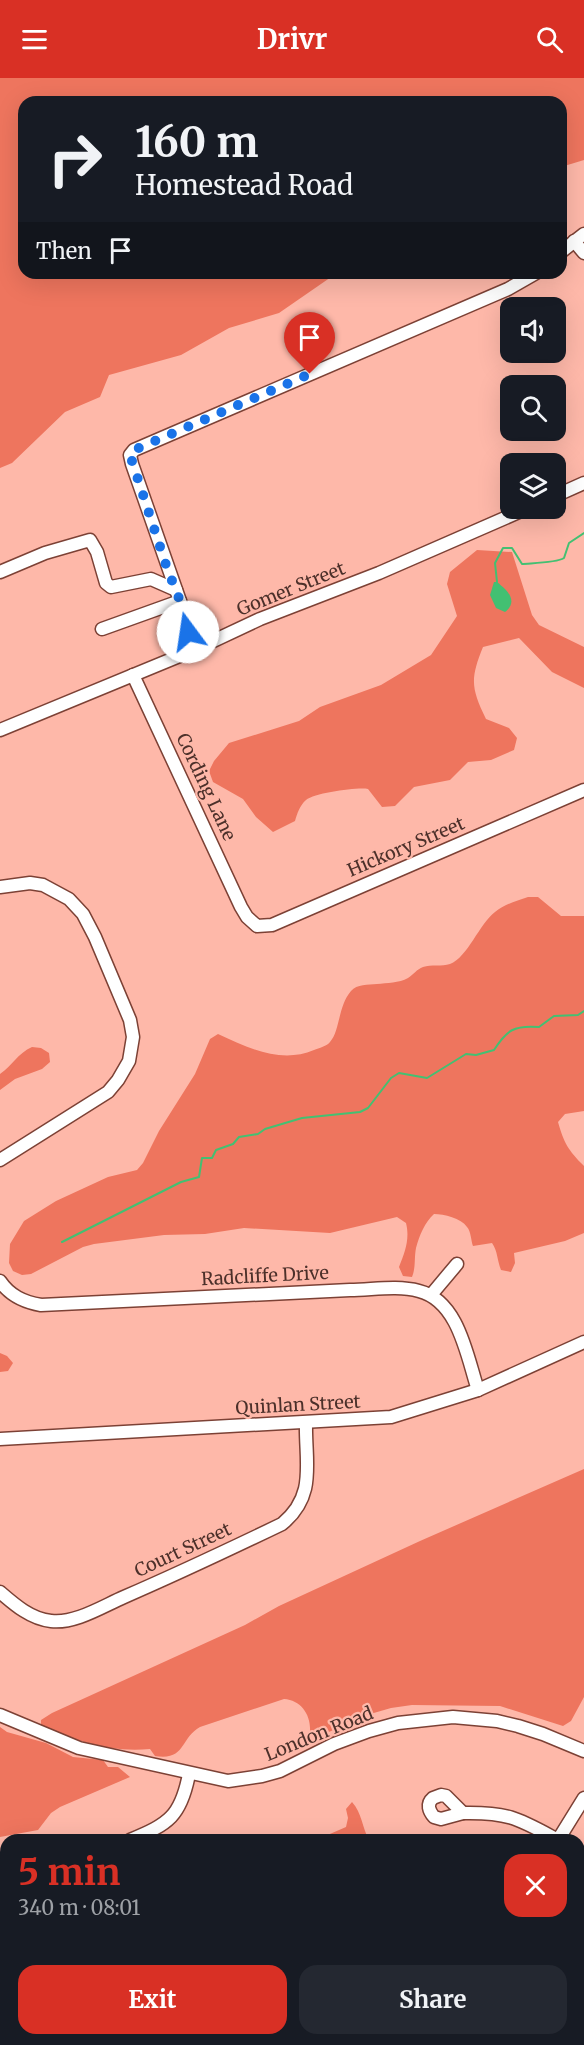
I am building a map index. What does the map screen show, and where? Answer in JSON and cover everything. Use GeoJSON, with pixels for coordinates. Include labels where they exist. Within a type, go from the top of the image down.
{"type":"FeatureCollection","features":[{"type":"Feature","properties":{"kind":"street"},"geometry":{"type":"LineString","coordinates":[[567,247],[579,238],[584,253]]}},
{"type":"Feature","properties":{"kind":"street"},"geometry":{"type":"LineString","coordinates":[[194,650],[178,595],[132,464],[130,455],[134,450],[508,290],[526,279]]}},
{"type":"Feature","properties":{"kind":"street"},"geometry":{"type":"LineString","coordinates":[[566,491],[584,483]]}},
{"type":"Feature","properties":{"kind":"street","name":"Gomer Street"},"geometry":{"type":"LineString","coordinates":[[0,730],[194,650],[260,619],[379,573],[503,519]]}},
{"type":"Feature","properties":{"kind":"street"},"geometry":{"type":"LineString","coordinates":[[0,572],[45,553],[90,540],[97,552],[106,583],[111,587],[151,579],[178,595]]}},
{"type":"Feature","properties":{"kind":"street"},"geometry":{"type":"LineString","coordinates":[[102,628],[178,595]]}},
{"type":"Feature","properties":{"kind":"street","name":"Cording Lane"},"geometry":{"type":"LineString","coordinates":[[133,675],[245,914]]}},
{"type":"Feature","properties":{"kind":"street","name":"Hickory Street"},"geometry":{"type":"LineString","coordinates":[[245,914],[257,926],[272,925],[584,790]]}},
{"type":"Feature","properties":{"kind":"street"},"geometry":{"type":"LineString","coordinates":[[0,887],[30,883],[43,885],[69,899],[83,914],[130,1020],[133,1037],[129,1061],[108,1092],[0,1160]]}},
{"type":"Feature","properties":{"kind":"street"},"geometry":{"type":"LineString","coordinates":[[457,1264],[431,1296],[441,1301],[452,1318],[478,1390]]}},
{"type":"Feature","properties":{"kind":"street","name":"Radcliffe Drive"},"geometry":{"type":"LineString","coordinates":[[0,1281],[11,1294],[31,1304],[41,1305],[400,1288],[419,1291],[431,1296]]}},
{"type":"Feature","properties":{"kind":"street","name":"Quinlan Street"},"geometry":{"type":"LineString","coordinates":[[0,1439],[391,1417],[478,1390],[584,1342]]}},
{"type":"Feature","properties":{"kind":"street","name":"Court Street"},"geometry":{"type":"LineString","coordinates":[[0,1592],[21,1609],[37,1617],[52,1622],[68,1620],[142,1589],[282,1524],[294,1515],[306,1491],[308,1479],[305,1450],[306,1423]]}},
{"type":"Feature","properties":{"kind":"street","name":"London Road"},"geometry":{"type":"LineString","coordinates":[[0,1715],[79,1748],[228,1781],[280,1771],[334,1744],[369,1731],[398,1723],[453,1717],[496,1721],[518,1726],[584,1751]]}},
{"type":"Feature","properties":{"kind":"street"},"geometry":{"type":"LineString","coordinates":[[143,1834],[160,1826],[174,1815],[180,1807],[189,1774]]}},
{"type":"Feature","properties":{"kind":"street"},"geometry":{"type":"LineString","coordinates":[[562,1834],[584,1798]]}},
{"type":"Feature","properties":{"kind":"street"},"geometry":{"type":"LineString","coordinates":[[463,1813],[488,1812],[513,1816],[547,1834]]}},
{"type":"Feature","properties":{"kind":"shaded area"},"geometry":{"type":"Polygon","coordinates":[[[0,78],[584,78],[584,160],[567,165],[567,96],[18,96],[18,279],[328,279],[279,313],[229,328],[181,355],[109,375],[100,397],[65,412],[12,463],[0,468],[0,78]]]}},
{"type":"Feature","properties":{"kind":"shaded area"},"geometry":{"type":"Polygon","coordinates":[[[477,550],[512,552],[532,615],[539,625],[584,647],[584,688],[552,672],[519,638],[483,647],[474,676],[477,699],[486,719],[509,728],[517,738],[514,750],[491,760],[468,762],[450,780],[414,787],[395,806],[382,807],[368,789],[336,791],[311,797],[302,804],[295,821],[273,832],[256,817],[243,799],[213,782],[209,771],[229,743],[299,721],[320,707],[381,685],[431,655],[457,616],[447,584],[450,572],[477,550]]]}},
{"type":"Feature","properties":{"kind":"shaded area"},"geometry":{"type":"Polygon","coordinates":[[[494,582],[501,585],[510,596],[511,604],[505,612],[496,608],[490,595],[494,582]]]}},
{"type":"Feature","properties":{"kind":"shaded area"},"geometry":{"type":"Polygon","coordinates":[[[528,897],[538,897],[561,916],[584,916],[584,1111],[565,1114],[558,1122],[567,1146],[584,1166],[584,1233],[565,1241],[514,1253],[515,1263],[511,1272],[501,1270],[492,1243],[473,1246],[469,1231],[461,1221],[434,1214],[425,1225],[419,1239],[412,1277],[403,1276],[399,1267],[405,1251],[407,1235],[406,1223],[397,1217],[330,1233],[244,1228],[205,1234],[164,1235],[94,1244],[83,1247],[31,1274],[22,1275],[13,1271],[9,1263],[10,1244],[24,1221],[56,1201],[108,1177],[137,1170],[143,1163],[159,1131],[195,1074],[210,1039],[218,1034],[253,1049],[277,1055],[302,1054],[323,1047],[329,1043],[336,1032],[344,1004],[353,989],[363,985],[401,981],[423,967],[450,964],[468,948],[489,917],[507,905],[528,897]]]}},
{"type":"Feature","properties":{"kind":"shaded area"},"geometry":{"type":"Polygon","coordinates":[[[32,1047],[41,1048],[49,1053],[50,1062],[42,1069],[15,1079],[0,1090],[0,1074],[32,1047]]]}},
{"type":"Feature","properties":{"kind":"shaded area"},"geometry":{"type":"Polygon","coordinates":[[[0,1353],[7,1356],[13,1363],[8,1371],[0,1372],[0,1353]]]}},
{"type":"Feature","properties":{"kind":"shaded area"},"geometry":{"type":"Polygon","coordinates":[[[584,1469],[584,1697],[571,1721],[563,1726],[500,1706],[412,1705],[391,1708],[353,1719],[319,1736],[310,1731],[309,1719],[304,1709],[295,1702],[284,1699],[200,1727],[178,1752],[165,1757],[155,1756],[150,1749],[122,1749],[94,1745],[41,1726],[41,1720],[52,1713],[245,1625],[279,1606],[420,1541],[584,1469]]]}},
{"type":"Feature","properties":{"kind":"shaded area"},"geometry":{"type":"Polygon","coordinates":[[[0,1727],[7,1732],[46,1743],[73,1757],[103,1760],[108,1767],[118,1767],[130,1777],[60,1807],[51,1813],[38,1830],[0,1834],[0,1727]]]}},
{"type":"Feature","properties":{"kind":"shaded area"},"geometry":{"type":"Polygon","coordinates":[[[352,1802],[367,1834],[330,1834],[346,1827],[348,1818],[346,1809],[352,1802]]]}},
{"type":"Feature","properties":{"kind":"waterway"},"geometry":{"type":"LineString","coordinates":[[497,582],[495,563],[503,548],[512,548],[522,564],[555,561],[564,558],[569,543],[584,533]]}},
{"type":"Feature","properties":{"kind":"waterway"},"geometry":{"type":"LineString","coordinates":[[62,1242],[181,1182],[199,1177],[202,1158],[212,1158],[216,1150],[233,1144],[239,1137],[258,1134],[265,1129],[302,1118],[360,1112],[368,1108],[391,1078],[399,1073],[427,1078],[466,1054],[476,1055],[494,1050],[512,1030],[539,1027],[554,1016],[578,1015],[584,1011]]}},
{"type":"Feature","properties":{"kind":"route"},"geometry":{"type":"LineString","coordinates":[[188,632],[180,601],[130,455],[134,450],[310,374]]}}]}
